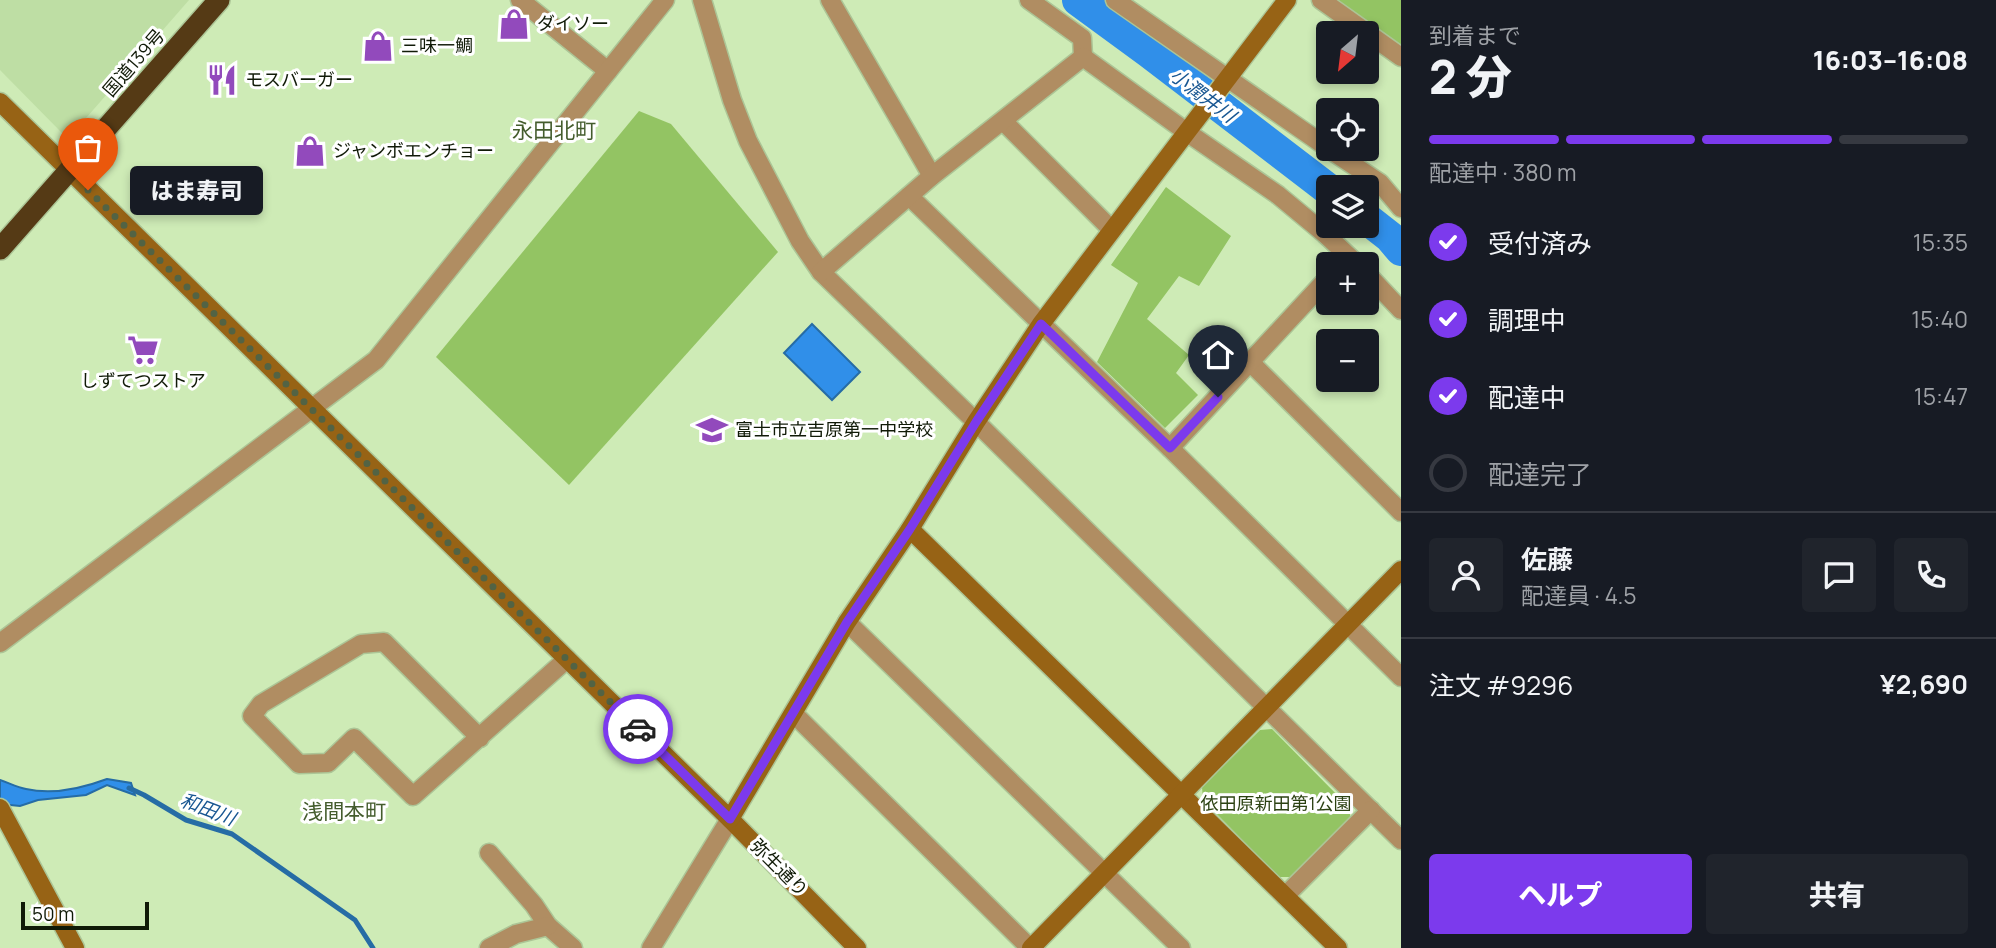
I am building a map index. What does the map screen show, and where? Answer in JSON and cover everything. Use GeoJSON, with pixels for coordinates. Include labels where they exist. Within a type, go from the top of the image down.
{"type":"FeatureCollection","features":[{"type":"Feature","properties":{"kind":"highway","name":"国道139号"},"geometry":{"type":"LineString","coordinates":[[2,245],[219,0]]}},
{"type":"Feature","properties":{"kind":"street"},"geometry":{"type":"LineString","coordinates":[[520,0],[608,71]]}},
{"type":"Feature","properties":{"kind":"street"},"geometry":{"type":"LineString","coordinates":[[0,643],[376,360],[665,0]]}},
{"type":"Feature","properties":{"kind":"street"},"geometry":{"type":"LineString","coordinates":[[702,0],[732,100],[748,141],[800,241],[821,272],[1401,840]]}},
{"type":"Feature","properties":{"kind":"street"},"geometry":{"type":"LineString","coordinates":[[830,0],[932,177]]}},
{"type":"Feature","properties":{"kind":"street"},"geometry":{"type":"LineString","coordinates":[[1029,0],[1082,38],[1083,57]]}},
{"type":"Feature","properties":{"kind":"street"},"geometry":{"type":"LineString","coordinates":[[1115,0],[1316,140]]}},
{"type":"Feature","properties":{"kind":"street"},"geometry":{"type":"LineString","coordinates":[[652,948],[847,622],[1041,324],[1287,0]]}},
{"type":"Feature","properties":{"kind":"street"},"geometry":{"type":"LineString","coordinates":[[1321,0],[1401,57]]}},
{"type":"Feature","properties":{"kind":"street"},"geometry":{"type":"LineString","coordinates":[[821,272],[932,177],[1083,57]]}},
{"type":"Feature","properties":{"kind":"street"},"geometry":{"type":"LineString","coordinates":[[1083,57],[1278,195],[1338,252]]}},
{"type":"Feature","properties":{"kind":"street","name":"弥生通り"},"geometry":{"type":"LineString","coordinates":[[0,102],[730,819],[857,948]]}},
{"type":"Feature","properties":{"kind":"street"},"geometry":{"type":"LineString","coordinates":[[1003,121],[1112,230]]}},
{"type":"Feature","properties":{"kind":"street"},"geometry":{"type":"LineString","coordinates":[[1347,161],[1380,183],[1401,208]]}},
{"type":"Feature","properties":{"kind":"street"},"geometry":{"type":"LineString","coordinates":[[909,196],[1170,448],[1401,677]]}},
{"type":"Feature","properties":{"kind":"street"},"geometry":{"type":"LineString","coordinates":[[1379,287],[1401,310]]}},
{"type":"Feature","properties":{"kind":"street"},"geometry":{"type":"LineString","coordinates":[[1170,448],[1316,291]]}},
{"type":"Feature","properties":{"kind":"street"},"geometry":{"type":"LineString","coordinates":[[1251,363],[1401,512]]}},
{"type":"Feature","properties":{"kind":"street"},"geometry":{"type":"LineString","coordinates":[[910,529],[1338,948]]}},
{"type":"Feature","properties":{"kind":"street"},"geometry":{"type":"LineString","coordinates":[[794,714],[1031,948],[1401,570]]}},
{"type":"Feature","properties":{"kind":"street"},"geometry":{"type":"LineString","coordinates":[[847,622],[1181,948]]}},
{"type":"Feature","properties":{"kind":"street"},"geometry":{"type":"LineString","coordinates":[[480,738],[384,642],[362,643],[261,704],[252,716],[299,764],[327,763],[354,738],[413,796],[480,738],[567,659]]}},
{"type":"Feature","properties":{"kind":"street"},"geometry":{"type":"LineString","coordinates":[[1285,896],[1371,810]]}},
{"type":"Feature","properties":{"kind":"street"},"geometry":{"type":"LineString","coordinates":[[2,811],[75,948]]}},
{"type":"Feature","properties":{"kind":"street"},"geometry":{"type":"LineString","coordinates":[[489,853],[534,905],[548,926],[573,948]]}},
{"type":"Feature","properties":{"kind":"street"},"geometry":{"type":"LineString","coordinates":[[489,948],[516,934],[548,926]]}},
{"type":"Feature","properties":{"kind":"shaded area"},"geometry":{"type":"Polygon","coordinates":[[[0,0],[189,0],[73,133],[62,133],[0,70],[0,0]]]}},
{"type":"Feature","properties":{"kind":"green space"},"geometry":{"type":"Polygon","coordinates":[[[1333,0],[1401,0],[1401,45],[1393,46],[1379,35],[1379,21],[1360,21],[1333,0]]]}},
{"type":"Feature","properties":{"kind":"green space"},"geometry":{"type":"Polygon","coordinates":[[[639,111],[671,124],[778,252],[569,485],[436,357],[639,111]]]}},
{"type":"Feature","properties":{"kind":"green space"},"geometry":{"type":"Polygon","coordinates":[[[1166,187],[1231,236],[1199,286],[1179,276],[1147,319],[1189,355],[1176,373],[1198,395],[1165,428],[1097,362],[1138,283],[1111,265],[1166,187]]]}},
{"type":"Feature","properties":{"kind":"green space","name":"依田原新田第1公園"},"geometry":{"type":"Polygon","coordinates":[[[1272,729],[1350,808],[1350,819],[1291,877],[1279,877],[1203,800],[1202,787],[1260,730],[1272,729]]]}},
{"type":"Feature","properties":{"kind":"water"},"geometry":{"type":"Polygon","coordinates":[[[812,324],[860,372],[832,400],[784,353],[812,324]]]}},
{"type":"Feature","properties":{"kind":"water"},"geometry":{"type":"Polygon","coordinates":[[[107,779],[131,783],[135,795],[107,785],[86,795],[38,800],[20,806],[0,804],[0,780],[36,791],[57,791],[107,779]]]}},
{"type":"Feature","properties":{"kind":"waterway","name":"小潤井川"},"geometry":{"type":"LineString","coordinates":[[1078,0],[1316,180]]}},
{"type":"Feature","properties":{"kind":"waterway","name":"小潤井川"},"geometry":{"type":"LineString","coordinates":[[1379,228],[1401,250]]}},
{"type":"Feature","properties":{"kind":"waterway","name":"和田川"},"geometry":{"type":"LineString","coordinates":[[129,788],[186,820],[232,834],[355,920],[373,948]]}},
{"type":"Feature","properties":{"kind":"way so far"},"geometry":{"type":"LineString","coordinates":[[88,190],[638,729]]}},
{"type":"Feature","properties":{"kind":"place","name":"ダイソー"},"geometry":{"type":"Point","coordinates":[514,24]}},
{"type":"Feature","properties":{"kind":"place","name":"三味一鯛"},"geometry":{"type":"Point","coordinates":[378,46]}},
{"type":"Feature","properties":{"kind":"place","name":"モスバーガー"},"geometry":{"type":"Point","coordinates":[222,80]}},
{"type":"Feature","properties":{"kind":"place","name":"ジャンボエンチョー"},"geometry":{"type":"Point","coordinates":[310,151]}},
{"type":"Feature","properties":{"kind":"place","name":"はま寿司"},"geometry":{"type":"Point","coordinates":[88,190]}},
{"type":"Feature","properties":{"kind":"place","name":"しずてつストア"},"geometry":{"type":"Point","coordinates":[143,350]}},
{"type":"Feature","properties":{"kind":"place","name":"富士市立吉原第一中学校"},"geometry":{"type":"Point","coordinates":[712,430]}},
{"type":"Feature","properties":{"kind":"district","name":"永田北町"},"geometry":{"type":"Point","coordinates":[554,131]}},
{"type":"Feature","properties":{"kind":"district","name":"浅間本町"},"geometry":{"type":"Point","coordinates":[344,812]}},
{"type":"Feature","properties":{"kind":"route"},"geometry":{"type":"LineString","coordinates":[[638,729],[730,819],[847,622],[1041,324],[1170,448],[1218,397]]}}]}
